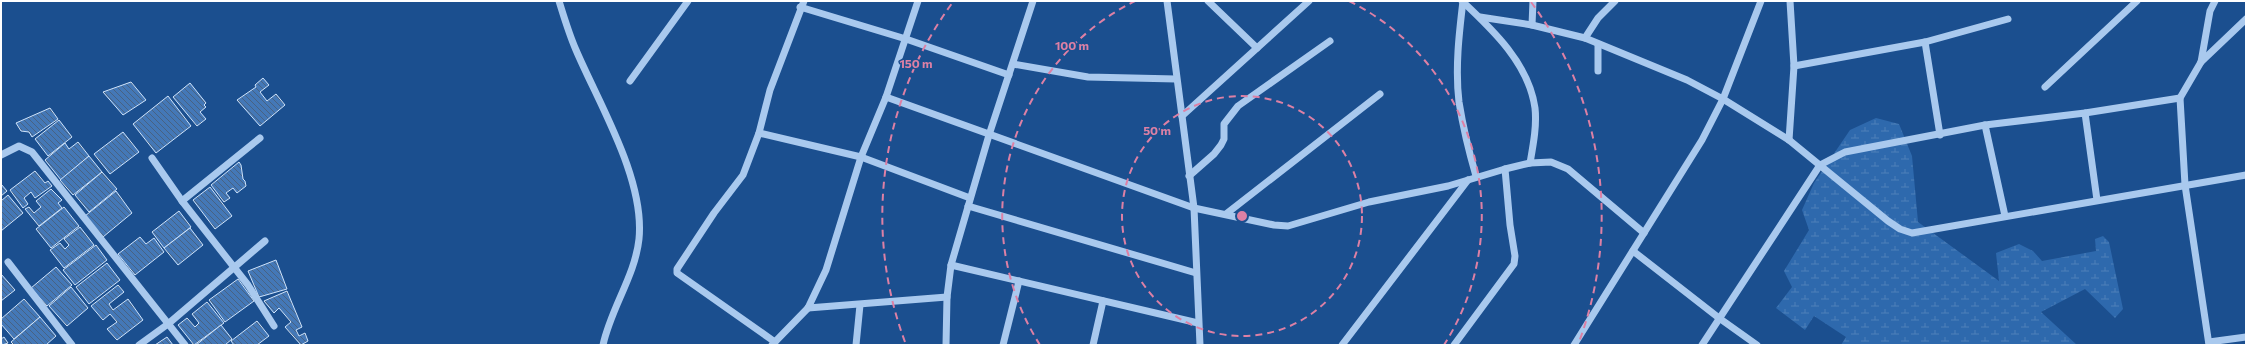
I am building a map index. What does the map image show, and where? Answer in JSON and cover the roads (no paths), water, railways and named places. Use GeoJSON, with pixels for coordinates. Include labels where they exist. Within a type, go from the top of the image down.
{"type":"FeatureCollection","features":[{"type":"Feature","properties":{"kind":"street"},"geometry":{"type":"LineString","coordinates":[[559,1],[575,48],[625,158],[632,181],[638,212],[639,237],[636,260],[615,310],[603,345]]}},
{"type":"Feature","properties":{"kind":"street"},"geometry":{"type":"LineString","coordinates":[[630,81],[688,1]]}},
{"type":"Feature","properties":{"kind":"street"},"geometry":{"type":"LineString","coordinates":[[918,1],[906,39],[886,97],[861,158],[826,270],[808,308],[774,344],[677,273],[678,266],[709,219],[743,175],[759,133],[770,90],[802,4],[906,39],[1008,75]]}},
{"type":"Feature","properties":{"kind":"street"},"geometry":{"type":"LineString","coordinates":[[946,345],[947,297],[951,266],[989,135],[1033,1]]}},
{"type":"Feature","properties":{"kind":"street"},"geometry":{"type":"LineString","coordinates":[[1167,1],[1194,208],[1200,345]]}},
{"type":"Feature","properties":{"kind":"street"},"geometry":{"type":"LineString","coordinates":[[1208,1],[1257,48]]}},
{"type":"Feature","properties":{"kind":"street"},"geometry":{"type":"LineString","coordinates":[[1182,116],[1309,1]]}},
{"type":"Feature","properties":{"kind":"street"},"geometry":{"type":"LineString","coordinates":[[1463,1],[1480,17],[1516,60],[1529,88],[1535,108],[1534,134],[1530,163]]}},
{"type":"Feature","properties":{"kind":"street"},"geometry":{"type":"LineString","coordinates":[[1463,1],[1458,67],[1459,100],[1465,137],[1476,176]]}},
{"type":"Feature","properties":{"kind":"street"},"geometry":{"type":"LineString","coordinates":[[1532,25],[1533,1]]}},
{"type":"Feature","properties":{"kind":"street"},"geometry":{"type":"LineString","coordinates":[[1585,38],[1598,18],[1615,1]]}},
{"type":"Feature","properties":{"kind":"street"},"geometry":{"type":"LineString","coordinates":[[1574,345],[1702,140],[1723,99],[1761,1]]}},
{"type":"Feature","properties":{"kind":"street"},"geometry":{"type":"LineString","coordinates":[[1789,140],[1794,66],[1790,1]]}},
{"type":"Feature","properties":{"kind":"street"},"geometry":{"type":"LineString","coordinates":[[2045,87],[2137,1]]}},
{"type":"Feature","properties":{"kind":"street"},"geometry":{"type":"LineString","coordinates":[[2201,62],[2210,12],[2215,1]]}},
{"type":"Feature","properties":{"kind":"street"},"geometry":{"type":"LineString","coordinates":[[1480,17],[1532,25],[1585,38],[1653,65],[1723,99],[1789,140],[1888,221],[1900,229],[1912,233],[2246,175]]}},
{"type":"Feature","properties":{"kind":"street"},"geometry":{"type":"LineString","coordinates":[[1794,66],[1924,42],[2008,19]]}},
{"type":"Feature","properties":{"kind":"street"},"geometry":{"type":"LineString","coordinates":[[2246,20],[2201,62],[2180,98],[2184,185],[2209,344],[2246,337]]}},
{"type":"Feature","properties":{"kind":"street"},"geometry":{"type":"LineString","coordinates":[[1189,176],[1214,154],[1221,145],[1224,139],[1224,124],[1238,106],[1330,41]]}},
{"type":"Feature","properties":{"kind":"street"},"geometry":{"type":"LineString","coordinates":[[1924,42],[1940,135]]}},
{"type":"Feature","properties":{"kind":"street"},"geometry":{"type":"LineString","coordinates":[[1598,44],[1598,71]]}},
{"type":"Feature","properties":{"kind":"street"},"geometry":{"type":"LineString","coordinates":[[1012,64],[1088,77],[1176,79]]}},
{"type":"Feature","properties":{"kind":"street"},"geometry":{"type":"LineString","coordinates":[[1226,214],[1380,94]]}},
{"type":"Feature","properties":{"kind":"street"},"geometry":{"type":"LineString","coordinates":[[886,97],[1194,208],[1268,224],[1288,226],[1368,202],[1468,180],[1476,176],[1530,163],[1551,162],[1568,169],[1644,233]]}},
{"type":"Feature","properties":{"kind":"street"},"geometry":{"type":"LineString","coordinates":[[1702,345],[1820,164],[1845,152],[1940,135],[1985,125],[2085,113],[2180,98]]}},
{"type":"Feature","properties":{"kind":"street"},"geometry":{"type":"LineString","coordinates":[[2085,113],[2097,200]]}},
{"type":"Feature","properties":{"kind":"street"},"geometry":{"type":"LineString","coordinates":[[1985,125],[2005,216]]}},
{"type":"Feature","properties":{"kind":"street"},"geometry":{"type":"LineString","coordinates":[[759,133],[861,158],[970,198]]}},
{"type":"Feature","properties":{"kind":"street"},"geometry":{"type":"LineString","coordinates":[[182,201],[260,138]]}},
{"type":"Feature","properties":{"kind":"street"},"geometry":{"type":"LineString","coordinates":[[1,156],[18,146],[32,152],[185,345]]}},
{"type":"Feature","properties":{"kind":"street"},"geometry":{"type":"LineString","coordinates":[[152,158],[182,201],[248,285],[274,326]]}},
{"type":"Feature","properties":{"kind":"street"},"geometry":{"type":"LineString","coordinates":[[1454,345],[1514,264],[1515,256],[1510,225],[1505,169]]}},
{"type":"Feature","properties":{"kind":"street"},"geometry":{"type":"LineString","coordinates":[[1342,345],[1468,180]]}},
{"type":"Feature","properties":{"kind":"street"},"geometry":{"type":"LineString","coordinates":[[968,206],[1196,273]]}},
{"type":"Feature","properties":{"kind":"street"},"geometry":{"type":"LineString","coordinates":[[139,345],[168,324],[265,241]]}},
{"type":"Feature","properties":{"kind":"street"},"geometry":{"type":"LineString","coordinates":[[1633,251],[1719,318],[1757,345]]}},
{"type":"Feature","properties":{"kind":"street"},"geometry":{"type":"LineString","coordinates":[[8,262],[72,345]]}},
{"type":"Feature","properties":{"kind":"street"},"geometry":{"type":"LineString","coordinates":[[951,266],[1198,323]]}},
{"type":"Feature","properties":{"kind":"street"},"geometry":{"type":"LineString","coordinates":[[1003,345],[1019,281]]}},
{"type":"Feature","properties":{"kind":"street"},"geometry":{"type":"LineString","coordinates":[[808,308],[947,297]]}},
{"type":"Feature","properties":{"kind":"street"},"geometry":{"type":"LineString","coordinates":[[1093,345],[1103,301]]}},
{"type":"Feature","properties":{"kind":"street"},"geometry":{"type":"LineString","coordinates":[[856,345],[860,305]]}}]}
